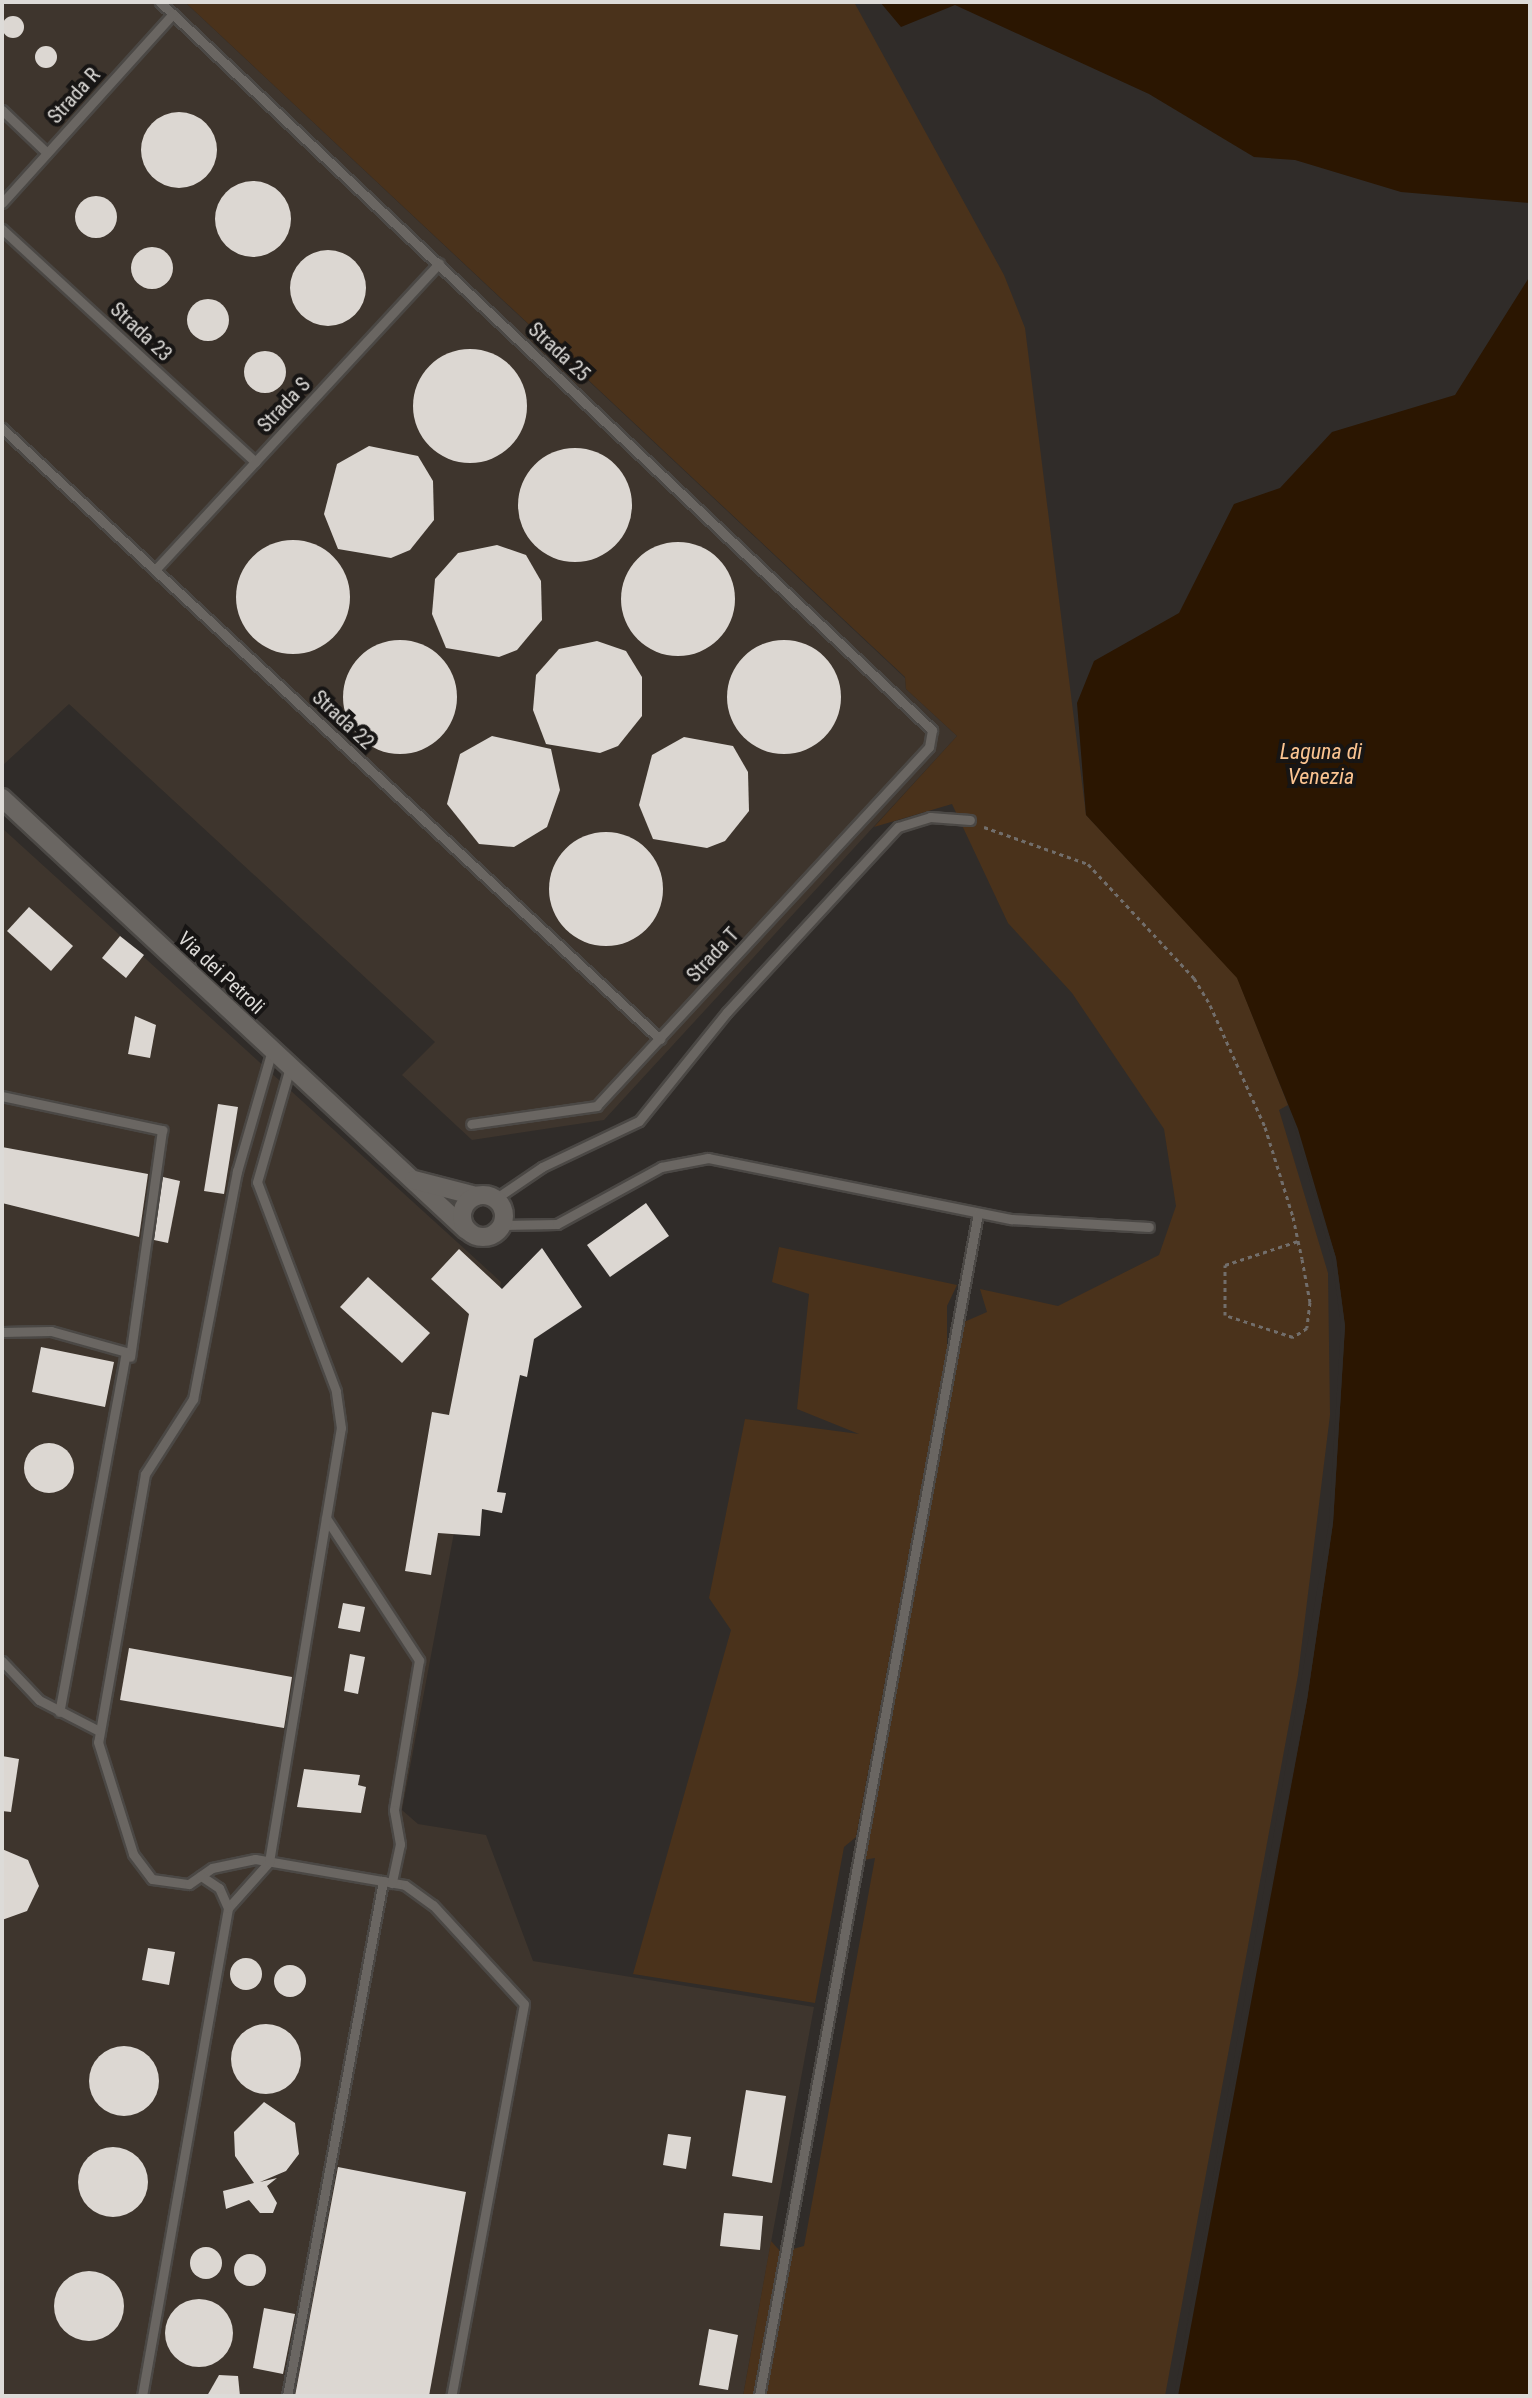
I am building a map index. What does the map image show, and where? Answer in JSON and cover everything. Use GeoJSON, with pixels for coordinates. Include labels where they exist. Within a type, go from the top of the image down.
{"type":"FeatureCollection","features":[{"type":"Feature","properties":{"kind":"street","name":"Via dei Petroli"},"geometry":{"type":"LineString","coordinates":[[2,798],[466,1230]]}},
{"type":"Feature","properties":{"kind":"street","name":"Via dei Petroli"},"geometry":{"type":"LineString","coordinates":[[411,1179],[476,1196]]}},
{"type":"Feature","properties":{"kind":"street"},"geometry":{"type":"LineString","coordinates":[[476,1196],[495,1199],[502,1225],[485,1238],[466,1230],[462,1211],[476,1196]]}},
{"type":"Feature","properties":{"kind":"lane","name":"Strada 25"},"geometry":{"type":"LineString","coordinates":[[160,2],[932,730]]}},
{"type":"Feature","properties":{"kind":"lane","name":"Strada R"},"geometry":{"type":"LineString","coordinates":[[2,203],[173,14]]}},
{"type":"Feature","properties":{"kind":"lane"},"geometry":{"type":"LineString","coordinates":[[2,110],[47,153]]}},
{"type":"Feature","properties":{"kind":"lane","name":"Strada 23"},"geometry":{"type":"LineString","coordinates":[[2,229],[255,462]]}},
{"type":"Feature","properties":{"kind":"lane","name":"Strada S"},"geometry":{"type":"LineString","coordinates":[[155,570],[439,263]]}},
{"type":"Feature","properties":{"kind":"lane","name":"Strada 22"},"geometry":{"type":"LineString","coordinates":[[2,428],[660,1039]]}},
{"type":"Feature","properties":{"kind":"lane","name":"Strada T"},"geometry":{"type":"LineString","coordinates":[[471,1124],[597,1106],[929,747],[932,730]]}},
{"type":"Feature","properties":{"kind":"lane"},"geometry":{"type":"LineString","coordinates":[[495,1199],[542,1167],[639,1121],[727,1012],[898,827],[930,817],[970,820]]}},
{"type":"Feature","properties":{"kind":"lane"},"geometry":{"type":"LineString","coordinates":[[272,1050],[237,1171],[193,1399],[145,1474],[97,1730],[138,1864],[163,1882],[189,1884],[239,1861],[269,1862],[388,1882],[420,1893],[524,2004],[451,2396]]}},
{"type":"Feature","properties":{"kind":"lane"},"geometry":{"type":"LineString","coordinates":[[142,2396],[228,1908],[269,1862],[326,1518],[341,1406],[257,1182],[290,1067]]}},
{"type":"Feature","properties":{"kind":"lane"},"geometry":{"type":"LineString","coordinates":[[2,1096],[162,1130],[127,1372],[59,1712]]}},
{"type":"Feature","properties":{"kind":"lane"},"geometry":{"type":"LineString","coordinates":[[502,1225],[568,1220],[661,1167],[697,1158],[978,1213],[1149,1227]]}},
{"type":"Feature","properties":{"kind":"lane"},"geometry":{"type":"LineString","coordinates":[[759,2396],[978,1213]]}},
{"type":"Feature","properties":{"kind":"lane"},"geometry":{"type":"LineString","coordinates":[[2,1332],[51,1331],[114,1344],[126,1352],[127,1372]]}},
{"type":"Feature","properties":{"kind":"lane"},"geometry":{"type":"LineString","coordinates":[[287,2396],[388,1882],[400,1844],[394,1810],[419,1660],[326,1518]]}},
{"type":"Feature","properties":{"kind":"lane"},"geometry":{"type":"LineString","coordinates":[[4,1667],[59,1712],[97,1730]]}},
{"type":"Feature","properties":{"kind":"lane"},"geometry":{"type":"LineString","coordinates":[[201,1876],[219,1888],[228,1908]]}},
{"type":"Feature","properties":{"kind":"path"},"geometry":{"type":"LineString","coordinates":[[970,820],[1088,864],[1194,978],[1265,1127],[1298,1241],[1310,1302],[1307,1328],[1293,1337],[1225,1315],[1225,1265],[1298,1241]]}},
{"type":"Feature","properties":{"kind":"shaded area"},"geometry":{"type":"Polygon","coordinates":[[[2,2],[185,2],[905,678],[906,689],[957,736],[604,1120],[472,1140],[402,1075],[435,1042],[69,704],[2,766],[2,2]]]}},
{"type":"Feature","properties":{"kind":"shaded area"},"geometry":{"type":"Polygon","coordinates":[[[185,2],[854,2],[1004,275],[1025,328],[1086,815],[1237,977],[1288,1105],[1279,1110],[1328,1273],[1330,1415],[1298,1675],[1165,2396],[766,2396],[793,2249],[804,2246],[875,1858],[863,1860],[964,1322],[987,1312],[980,1289],[1058,1306],[1159,1255],[1176,1206],[1164,1129],[1072,993],[1008,923],[952,804],[874,827],[957,736],[906,689],[905,677],[185,2]]]}},
{"type":"Feature","properties":{"kind":"shaded area"},"geometry":{"type":"Polygon","coordinates":[[[2,828],[501,1282],[402,1810],[418,1824],[486,1835],[533,1961],[814,2007],[743,2396],[2,2396],[2,828]]]}},
{"type":"Feature","properties":{"kind":"shaded area"},"geometry":{"type":"Polygon","coordinates":[[[779,1247],[957,1285],[947,1306],[947,1349],[856,1837],[844,1847],[815,2003],[633,1974],[731,1630],[709,1598],[745,1419],[859,1434],[797,1409],[809,1294],[772,1282],[779,1247]]]}},
{"type":"Feature","properties":{"kind":"shaded area"},"geometry":{"type":"Polygon","coordinates":[[[771,2241],[780,2251],[754,2396],[743,2396],[771,2241]]]}},
{"type":"Feature","properties":{"kind":"water"},"geometry":{"type":"Polygon","coordinates":[[[880,2],[1530,2],[1530,203],[1401,192],[1295,160],[1254,157],[1149,94],[955,5],[901,27],[880,2]]]}},
{"type":"Feature","properties":{"kind":"water","name":"Laguna di Venezia"},"geometry":{"type":"Polygon","coordinates":[[[1530,276],[1530,2396],[1178,2396],[1307,1700],[1333,1523],[1345,1326],[1336,1258],[1298,1129],[1237,978],[1086,815],[1077,703],[1094,661],[1179,613],[1234,504],[1280,488],[1332,432],[1455,395],[1530,276]]]}},
{"type":"Feature","properties":{"kind":"pier"},"geometry":{"type":"Polygon","coordinates":[[[1288,1105],[1336,1258],[1345,1326],[1333,1523],[1307,1700],[1174,2396],[1329,1523],[1341,1326],[1332,1259],[1288,1105]]]}},
{"type":"Feature","properties":{"kind":"building"},"geometry":{"type":"Polygon","coordinates":[[[9,16],[17,16],[24,27],[17,38],[9,38],[2,31],[2,23],[9,16]]]}},
{"type":"Feature","properties":{"kind":"building"},"geometry":{"type":"Polygon","coordinates":[[[42,46],[50,46],[57,57],[50,68],[42,68],[35,61],[35,53],[42,46]]]}},
{"type":"Feature","properties":{"kind":"building"},"geometry":{"type":"Polygon","coordinates":[[[179,112],[193,115],[206,123],[214,136],[217,150],[214,164],[206,177],[193,185],[179,188],[165,185],[152,177],[144,164],[141,150],[144,136],[152,123],[165,115],[179,112]]]}},
{"type":"Feature","properties":{"kind":"building"},"geometry":{"type":"Polygon","coordinates":[[[253,181],[267,184],[280,192],[288,205],[291,219],[288,233],[280,246],[267,254],[253,257],[239,254],[226,246],[218,233],[215,219],[218,205],[226,192],[239,184],[253,181]]]}},
{"type":"Feature","properties":{"kind":"building"},"geometry":{"type":"Polygon","coordinates":[[[96,196],[111,202],[117,217],[111,232],[96,238],[81,232],[75,217],[81,202],[96,196]]]}},
{"type":"Feature","properties":{"kind":"building"},"geometry":{"type":"Polygon","coordinates":[[[152,247],[167,253],[173,268],[167,283],[152,289],[137,283],[131,268],[137,253],[152,247]]]}},
{"type":"Feature","properties":{"kind":"building"},"geometry":{"type":"Polygon","coordinates":[[[328,250],[342,253],[355,261],[363,274],[366,288],[363,302],[355,315],[342,323],[328,326],[314,323],[301,315],[293,302],[290,288],[293,274],[301,261],[314,253],[328,250]]]}},
{"type":"Feature","properties":{"kind":"building"},"geometry":{"type":"Polygon","coordinates":[[[208,299],[223,305],[229,320],[223,335],[208,341],[193,335],[187,320],[193,305],[208,299]]]}},
{"type":"Feature","properties":{"kind":"building"},"geometry":{"type":"Polygon","coordinates":[[[470,349],[492,354],[510,366],[522,384],[527,406],[522,428],[510,446],[492,458],[470,463],[448,458],[430,446],[418,428],[413,406],[418,384],[430,366],[448,354],[470,349]]]}},
{"type":"Feature","properties":{"kind":"building"},"geometry":{"type":"Polygon","coordinates":[[[265,351],[280,357],[286,372],[280,387],[265,393],[250,387],[244,372],[250,357],[265,351]]]}},
{"type":"Feature","properties":{"kind":"building"},"geometry":{"type":"Polygon","coordinates":[[[369,446],[418,456],[433,481],[434,520],[410,550],[391,558],[338,549],[324,514],[337,464],[369,446]]]}},
{"type":"Feature","properties":{"kind":"building"},"geometry":{"type":"Polygon","coordinates":[[[575,448],[597,453],[615,465],[627,483],[632,505],[627,527],[615,545],[597,557],[575,562],[553,557],[535,545],[523,527],[518,505],[523,483],[535,465],[553,453],[575,448]]]}},
{"type":"Feature","properties":{"kind":"building"},"geometry":{"type":"Polygon","coordinates":[[[293,540],[315,545],[333,557],[345,575],[350,597],[345,619],[333,637],[315,649],[293,654],[271,649],[253,637],[241,619],[236,597],[241,575],[253,557],[271,545],[293,540]]]}},
{"type":"Feature","properties":{"kind":"building"},"geometry":{"type":"Polygon","coordinates":[[[678,542],[700,547],[718,559],[730,577],[735,599],[730,621],[718,639],[700,651],[678,656],[656,651],[638,639],[626,621],[621,599],[626,577],[638,559],[656,547],[678,542]]]}},
{"type":"Feature","properties":{"kind":"building"},"geometry":{"type":"Polygon","coordinates":[[[497,545],[526,555],[541,581],[542,620],[517,650],[499,657],[446,648],[432,614],[435,579],[458,553],[497,545]]]}},
{"type":"Feature","properties":{"kind":"building"},"geometry":{"type":"Polygon","coordinates":[[[400,640],[422,645],[440,657],[452,675],[457,697],[452,719],[440,737],[422,749],[400,754],[378,749],[360,737],[348,719],[343,697],[348,675],[360,657],[378,645],[400,640]]]}},
{"type":"Feature","properties":{"kind":"building"},"geometry":{"type":"Polygon","coordinates":[[[784,640],[806,645],[824,657],[836,675],[841,697],[836,719],[824,737],[806,749],[784,754],[762,749],[744,737],[732,719],[727,697],[732,675],[744,657],[762,645],[784,640]]]}},
{"type":"Feature","properties":{"kind":"building"},"geometry":{"type":"Polygon","coordinates":[[[597,641],[626,651],[642,677],[642,716],[618,746],[600,753],[546,744],[533,710],[536,675],[559,649],[597,641]]]}},
{"type":"Feature","properties":{"kind":"building"},"geometry":{"type":"Polygon","coordinates":[[[492,736],[551,749],[560,790],[547,827],[514,847],[479,844],[447,804],[460,754],[492,736]]]}},
{"type":"Feature","properties":{"kind":"building"},"geometry":{"type":"Polygon","coordinates":[[[684,737],[733,746],[748,772],[749,811],[725,841],[707,848],[653,839],[639,805],[652,755],[684,737]]]}},
{"type":"Feature","properties":{"kind":"building"},"geometry":{"type":"Polygon","coordinates":[[[606,832],[628,837],[646,849],[658,867],[663,889],[658,911],[646,929],[628,941],[606,946],[584,941],[566,929],[554,911],[549,889],[554,867],[566,849],[584,837],[606,832]]]}},
{"type":"Feature","properties":{"kind":"building"},"geometry":{"type":"Polygon","coordinates":[[[29,907],[73,946],[51,971],[7,931],[29,907]]]}},
{"type":"Feature","properties":{"kind":"building"},"geometry":{"type":"Polygon","coordinates":[[[120,936],[144,955],[126,978],[102,958],[120,936]]]}},
{"type":"Feature","properties":{"kind":"building"},"geometry":{"type":"Polygon","coordinates":[[[135,1016],[156,1025],[150,1058],[128,1054],[135,1016]]]}},
{"type":"Feature","properties":{"kind":"building"},"geometry":{"type":"Polygon","coordinates":[[[218,1104],[238,1107],[224,1194],[204,1191],[218,1104]]]}},
{"type":"Feature","properties":{"kind":"building"},"geometry":{"type":"Polygon","coordinates":[[[2,1147],[148,1174],[139,1237],[2,1203],[2,1147]]]}},
{"type":"Feature","properties":{"kind":"building"},"geometry":{"type":"Polygon","coordinates":[[[163,1177],[180,1181],[168,1243],[154,1240],[163,1177]]]}},
{"type":"Feature","properties":{"kind":"building"},"geometry":{"type":"Polygon","coordinates":[[[646,1203],[669,1236],[610,1277],[587,1245],[646,1203]]]}},
{"type":"Feature","properties":{"kind":"building"},"geometry":{"type":"Polygon","coordinates":[[[542,1248],[582,1307],[534,1339],[527,1377],[520,1375],[497,1492],[506,1493],[502,1513],[482,1509],[480,1536],[438,1533],[431,1575],[405,1571],[432,1412],[449,1415],[469,1314],[431,1279],[459,1249],[502,1289],[542,1248]]]}},
{"type":"Feature","properties":{"kind":"building"},"geometry":{"type":"Polygon","coordinates":[[[368,1277],[430,1333],[402,1363],[340,1307],[368,1277]]]}},
{"type":"Feature","properties":{"kind":"building"},"geometry":{"type":"Polygon","coordinates":[[[41,1347],[114,1362],[105,1407],[32,1392],[41,1347]]]}},
{"type":"Feature","properties":{"kind":"building"},"geometry":{"type":"Polygon","coordinates":[[[49,1443],[67,1450],[74,1468],[67,1486],[49,1493],[31,1486],[24,1468],[31,1450],[49,1443]]]}},
{"type":"Feature","properties":{"kind":"building"},"geometry":{"type":"Polygon","coordinates":[[[343,1603],[365,1607],[360,1632],[338,1628],[343,1603]]]}},
{"type":"Feature","properties":{"kind":"building"},"geometry":{"type":"Polygon","coordinates":[[[129,1648],[292,1677],[284,1728],[120,1700],[129,1648]]]}},
{"type":"Feature","properties":{"kind":"building"},"geometry":{"type":"Polygon","coordinates":[[[350,1654],[365,1657],[358,1694],[344,1691],[350,1654]]]}},
{"type":"Feature","properties":{"kind":"building"},"geometry":{"type":"Polygon","coordinates":[[[2,1756],[19,1759],[11,1812],[2,1811],[2,1756]]]}},
{"type":"Feature","properties":{"kind":"building"},"geometry":{"type":"Polygon","coordinates":[[[304,1769],[360,1775],[358,1785],[366,1787],[361,1813],[297,1807],[304,1769]]]}},
{"type":"Feature","properties":{"kind":"building"},"geometry":{"type":"Polygon","coordinates":[[[2,1849],[28,1860],[39,1886],[27,1911],[2,1920],[2,1849]]]}},
{"type":"Feature","properties":{"kind":"building"},"geometry":{"type":"Polygon","coordinates":[[[148,1948],[175,1952],[169,1985],[142,1980],[148,1948]]]}},
{"type":"Feature","properties":{"kind":"building"},"geometry":{"type":"Polygon","coordinates":[[[246,1958],[257,1963],[262,1974],[257,1985],[246,1990],[235,1985],[230,1974],[235,1963],[246,1958]]]}},
{"type":"Feature","properties":{"kind":"building"},"geometry":{"type":"Polygon","coordinates":[[[290,1965],[301,1970],[306,1981],[301,1992],[290,1997],[279,1992],[274,1981],[279,1970],[290,1965]]]}},
{"type":"Feature","properties":{"kind":"building"},"geometry":{"type":"Polygon","coordinates":[[[266,2024],[291,2034],[301,2059],[291,2084],[266,2094],[241,2084],[231,2059],[241,2034],[266,2024]]]}},
{"type":"Feature","properties":{"kind":"building"},"geometry":{"type":"Polygon","coordinates":[[[124,2046],[143,2052],[153,2062],[159,2081],[153,2100],[143,2110],[124,2116],[105,2110],[95,2100],[89,2081],[95,2062],[105,2052],[124,2046]]]}},
{"type":"Feature","properties":{"kind":"building"},"geometry":{"type":"Polygon","coordinates":[[[746,2090],[786,2096],[772,2183],[732,2176],[746,2090]]]}},
{"type":"Feature","properties":{"kind":"building"},"geometry":{"type":"Polygon","coordinates":[[[264,2102],[295,2123],[299,2154],[286,2171],[260,2182],[277,2178],[267,2186],[277,2203],[273,2213],[260,2213],[249,2200],[226,2209],[223,2191],[254,2183],[235,2156],[234,2132],[264,2102]]]}},
{"type":"Feature","properties":{"kind":"building"},"geometry":{"type":"Polygon","coordinates":[[[668,2134],[691,2137],[686,2169],[663,2165],[668,2134]]]}},
{"type":"Feature","properties":{"kind":"building"},"geometry":{"type":"Polygon","coordinates":[[[113,2147],[132,2153],[142,2163],[148,2182],[142,2201],[132,2211],[113,2217],[94,2211],[84,2201],[78,2182],[84,2163],[94,2153],[113,2147]]]}},
{"type":"Feature","properties":{"kind":"building"},"geometry":{"type":"Polygon","coordinates":[[[338,2167],[466,2192],[429,2396],[295,2396],[338,2167]]]}},
{"type":"Feature","properties":{"kind":"building"},"geometry":{"type":"Polygon","coordinates":[[[724,2213],[763,2216],[760,2250],[720,2246],[724,2213]]]}},
{"type":"Feature","properties":{"kind":"building"},"geometry":{"type":"Polygon","coordinates":[[[206,2247],[217,2252],[222,2263],[217,2274],[206,2279],[195,2274],[190,2263],[195,2252],[206,2247]]]}},
{"type":"Feature","properties":{"kind":"building"},"geometry":{"type":"Polygon","coordinates":[[[250,2254],[261,2259],[266,2270],[261,2281],[250,2286],[239,2281],[234,2270],[239,2259],[250,2254]]]}},
{"type":"Feature","properties":{"kind":"building"},"geometry":{"type":"Polygon","coordinates":[[[89,2271],[108,2277],[118,2287],[124,2306],[118,2325],[108,2335],[89,2341],[70,2335],[60,2325],[54,2306],[60,2287],[70,2277],[89,2271]]]}},
{"type":"Feature","properties":{"kind":"building"},"geometry":{"type":"Polygon","coordinates":[[[199,2299],[223,2309],[233,2333],[223,2357],[199,2367],[175,2357],[165,2333],[175,2309],[199,2299]]]}},
{"type":"Feature","properties":{"kind":"building"},"geometry":{"type":"Polygon","coordinates":[[[264,2308],[295,2314],[283,2374],[253,2368],[264,2308]]]}},
{"type":"Feature","properties":{"kind":"building"},"geometry":{"type":"Polygon","coordinates":[[[709,2329],[738,2335],[728,2390],[699,2385],[709,2329]]]}},
{"type":"Feature","properties":{"kind":"building"},"geometry":{"type":"Polygon","coordinates":[[[219,2375],[238,2376],[240,2396],[207,2396],[219,2375]]]}}]}
